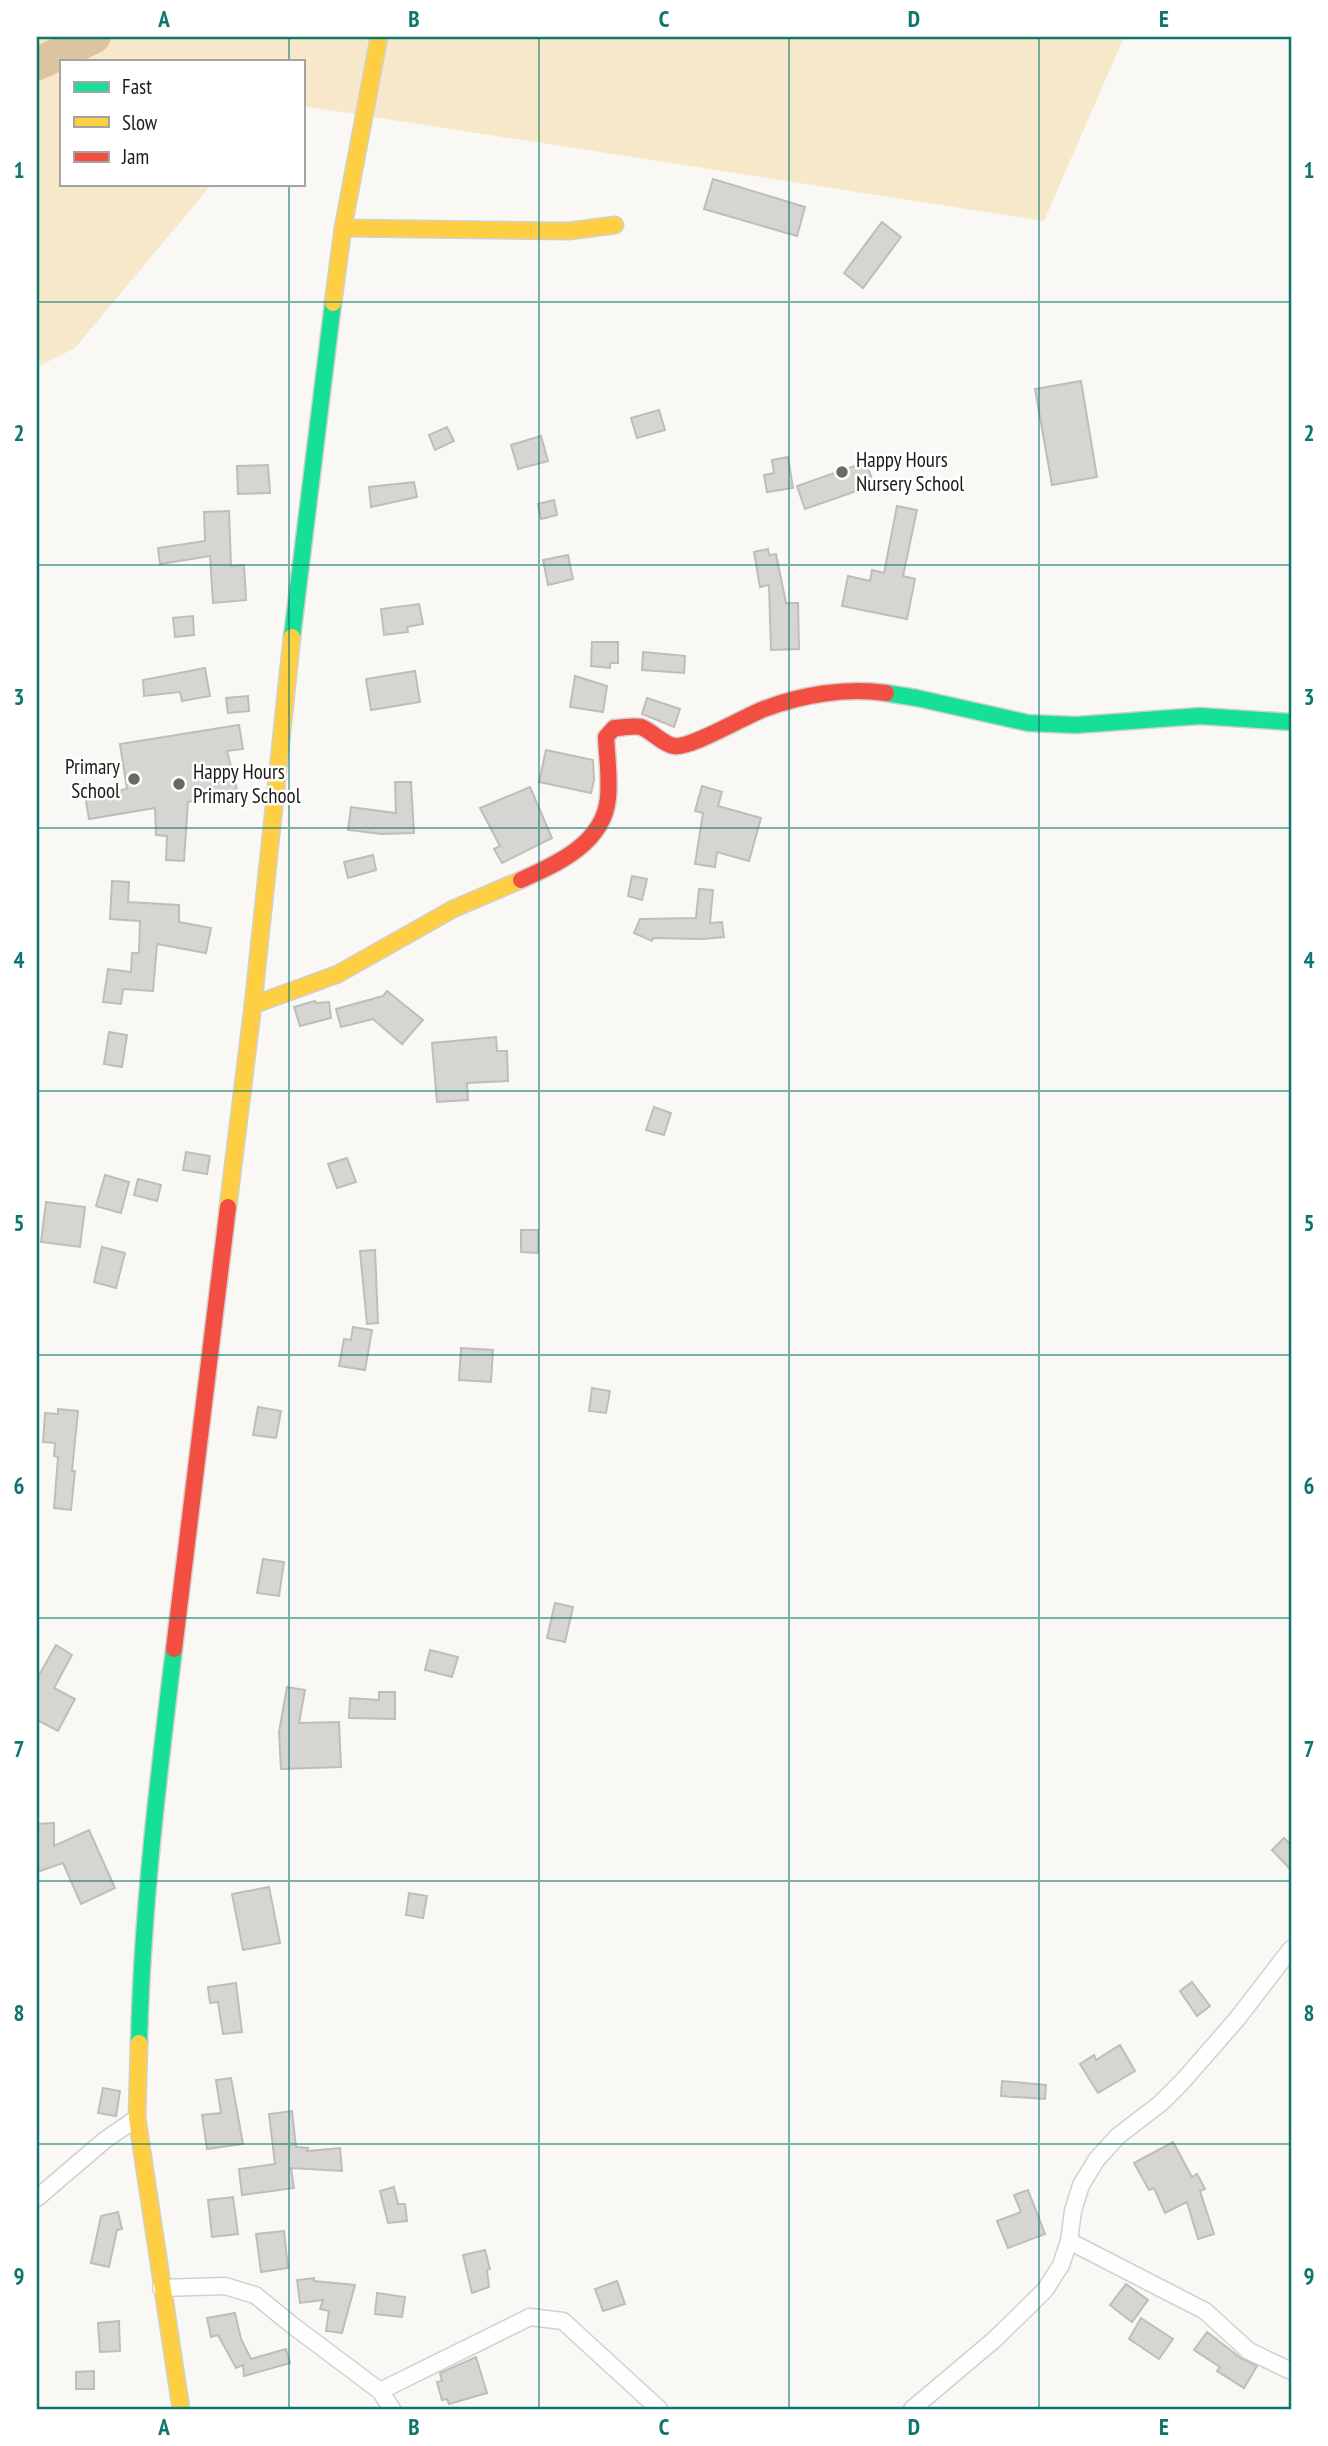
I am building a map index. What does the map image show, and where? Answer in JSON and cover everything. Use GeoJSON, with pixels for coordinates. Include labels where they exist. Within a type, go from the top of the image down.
{"type":"FeatureCollection","features":[{"type":"Feature","properties":{"kind":"street"},"geometry":{"type":"LineString","coordinates":[[181,2409],[137,2118],[140,1999],[156,1797],[253,1005],[298,584],[343,228],[379,37]]}},
{"type":"Feature","properties":{"kind":"street"},"geometry":{"type":"LineString","coordinates":[[343,228],[569,231],[615,225]]}},
{"type":"Feature","properties":{"kind":"street"},"geometry":{"type":"LineString","coordinates":[[253,1005],[335,975],[450,911],[553,864],[578,849],[597,831],[606,813],[609,783],[606,737],[614,728],[640,727],[674,746],[690,743],[762,710],[792,700],[831,693],[871,691],[917,698],[1028,723],[1076,725],[1200,716],[1291,722]]}},
{"type":"Feature","properties":{"kind":"street"},"geometry":{"type":"LineString","coordinates":[[912,2409],[993,2340],[1045,2290],[1061,2265],[1081,2185],[1097,2159],[1118,2136],[1161,2103],[1182,2082],[1291,1950]]}},
{"type":"Feature","properties":{"kind":"street"},"geometry":{"type":"LineString","coordinates":[[37,2198],[105,2140],[137,2118]]}},
{"type":"Feature","properties":{"kind":"street"},"geometry":{"type":"LineString","coordinates":[[1069,2241],[1205,2311],[1249,2351],[1291,2371]]}},
{"type":"Feature","properties":{"kind":"street"},"geometry":{"type":"LineString","coordinates":[[161,2288],[225,2286],[255,2295],[380,2391],[392,2409]]}},
{"type":"Feature","properties":{"kind":"street"},"geometry":{"type":"LineString","coordinates":[[380,2391],[530,2317],[563,2321],[659,2409]]}},
{"type":"Feature","properties":{"kind":"shaded area"},"geometry":{"type":"Polygon","coordinates":[[[37,37],[1124,37],[1044,221],[304,106],[304,60],[60,60],[60,186],[210,186],[75,348],[37,367],[37,37]]]}},
{"type":"Feature","properties":{"kind":"building"},"geometry":{"type":"Polygon","coordinates":[[[713,179],[805,207],[797,236],[704,209],[713,179]]]}},
{"type":"Feature","properties":{"kind":"building"},"geometry":{"type":"Polygon","coordinates":[[[882,222],[901,237],[863,288],[844,273],[882,222]]]}},
{"type":"Feature","properties":{"kind":"building"},"geometry":{"type":"Polygon","coordinates":[[[1081,381],[1097,477],[1052,485],[1035,389],[1081,381]]]}},
{"type":"Feature","properties":{"kind":"building"},"geometry":{"type":"Polygon","coordinates":[[[659,410],[665,430],[637,438],[631,418],[659,410]]]}},
{"type":"Feature","properties":{"kind":"building"},"geometry":{"type":"Polygon","coordinates":[[[447,427],[454,441],[435,450],[429,435],[447,427]]]}},
{"type":"Feature","properties":{"kind":"building"},"geometry":{"type":"Polygon","coordinates":[[[541,436],[548,461],[518,469],[511,445],[541,436]]]}},
{"type":"Feature","properties":{"kind":"building"},"geometry":{"type":"Polygon","coordinates":[[[788,457],[793,488],[767,492],[764,475],[774,473],[772,460],[788,457]]]}},
{"type":"Feature","properties":{"kind":"building"},"geometry":{"type":"Polygon","coordinates":[[[866,462],[874,485],[805,509],[797,486],[866,462]]]}},
{"type":"Feature","properties":{"kind":"building"},"geometry":{"type":"Polygon","coordinates":[[[268,465],[270,493],[238,494],[237,466],[268,465]]]}},
{"type":"Feature","properties":{"kind":"building"},"geometry":{"type":"Polygon","coordinates":[[[414,482],[417,497],[371,507],[369,487],[414,482]]]}},
{"type":"Feature","properties":{"kind":"building"},"geometry":{"type":"Polygon","coordinates":[[[554,500],[557,515],[541,519],[538,504],[554,500]]]}},
{"type":"Feature","properties":{"kind":"building"},"geometry":{"type":"Polygon","coordinates":[[[897,506],[917,510],[903,576],[915,579],[907,619],[842,606],[848,576],[870,581],[872,570],[884,573],[897,506]]]}},
{"type":"Feature","properties":{"kind":"building"},"geometry":{"type":"Polygon","coordinates":[[[229,511],[231,566],[244,565],[246,600],[213,603],[210,556],[160,564],[158,548],[205,541],[204,512],[229,511]]]}},
{"type":"Feature","properties":{"kind":"building"},"geometry":{"type":"Polygon","coordinates":[[[768,549],[769,555],[776,554],[786,603],[798,603],[799,649],[771,650],[769,585],[760,587],[754,552],[768,549]]]}},
{"type":"Feature","properties":{"kind":"building"},"geometry":{"type":"Polygon","coordinates":[[[568,555],[573,579],[548,585],[543,560],[568,555]]]}},
{"type":"Feature","properties":{"kind":"building"},"geometry":{"type":"Polygon","coordinates":[[[419,604],[423,624],[407,627],[408,632],[384,635],[381,609],[419,604]]]}},
{"type":"Feature","properties":{"kind":"building"},"geometry":{"type":"Polygon","coordinates":[[[193,616],[194,635],[175,637],[173,618],[193,616]]]}},
{"type":"Feature","properties":{"kind":"building"},"geometry":{"type":"Polygon","coordinates":[[[592,642],[618,642],[618,663],[610,663],[610,668],[591,666],[592,642]]]}},
{"type":"Feature","properties":{"kind":"building"},"geometry":{"type":"Polygon","coordinates":[[[643,652],[685,656],[684,673],[642,670],[643,652]]]}},
{"type":"Feature","properties":{"kind":"building"},"geometry":{"type":"Polygon","coordinates":[[[205,668],[210,696],[182,701],[180,692],[144,696],[143,680],[205,668]]]}},
{"type":"Feature","properties":{"kind":"building"},"geometry":{"type":"Polygon","coordinates":[[[415,671],[420,702],[371,710],[366,679],[415,671]]]}},
{"type":"Feature","properties":{"kind":"building"},"geometry":{"type":"Polygon","coordinates":[[[575,676],[607,686],[603,712],[570,707],[575,676]]]}},
{"type":"Feature","properties":{"kind":"building"},"geometry":{"type":"Polygon","coordinates":[[[248,696],[249,711],[228,713],[226,698],[248,696]]]}},
{"type":"Feature","properties":{"kind":"building"},"geometry":{"type":"Polygon","coordinates":[[[647,698],[680,709],[674,727],[642,714],[647,698]]]}},
{"type":"Feature","properties":{"kind":"building"},"geometry":{"type":"Polygon","coordinates":[[[239,725],[243,749],[227,751],[237,790],[188,802],[184,861],[166,860],[167,836],[156,835],[155,808],[89,819],[85,795],[127,789],[120,744],[239,725]]]}},
{"type":"Feature","properties":{"kind":"building"},"geometry":{"type":"Polygon","coordinates":[[[546,750],[593,760],[594,780],[591,793],[539,782],[546,750]]]}},
{"type":"Feature","properties":{"kind":"building"},"geometry":{"type":"Polygon","coordinates":[[[395,782],[411,782],[414,833],[382,834],[348,830],[351,807],[396,813],[395,782]]]}},
{"type":"Feature","properties":{"kind":"building"},"geometry":{"type":"Polygon","coordinates":[[[702,786],[722,792],[718,806],[761,818],[749,861],[717,852],[715,867],[695,864],[703,813],[695,811],[702,786]]]}},
{"type":"Feature","properties":{"kind":"building"},"geometry":{"type":"Polygon","coordinates":[[[530,787],[552,838],[502,863],[494,849],[500,846],[480,808],[530,787]]]}},
{"type":"Feature","properties":{"kind":"building"},"geometry":{"type":"Polygon","coordinates":[[[373,855],[376,870],[348,878],[344,862],[373,855]]]}},
{"type":"Feature","properties":{"kind":"building"},"geometry":{"type":"Polygon","coordinates":[[[632,876],[647,879],[642,900],[628,896],[632,876]]]}},
{"type":"Feature","properties":{"kind":"building"},"geometry":{"type":"Polygon","coordinates":[[[112,881],[129,882],[128,902],[179,905],[179,922],[211,928],[206,953],[157,944],[153,991],[123,989],[121,1004],[103,1002],[108,969],[131,972],[132,953],[139,953],[140,921],[110,919],[112,881]]]}},
{"type":"Feature","properties":{"kind":"building"},"geometry":{"type":"Polygon","coordinates":[[[699,889],[713,890],[710,923],[722,922],[724,937],[653,938],[652,941],[634,933],[640,919],[696,918],[699,889]]]}},
{"type":"Feature","properties":{"kind":"building"},"geometry":{"type":"Polygon","coordinates":[[[387,991],[423,1020],[402,1044],[373,1019],[341,1027],[336,1009],[383,996],[387,991]]]}},
{"type":"Feature","properties":{"kind":"building"},"geometry":{"type":"Polygon","coordinates":[[[315,1001],[329,1002],[331,1018],[300,1026],[294,1007],[315,1001]]]}},
{"type":"Feature","properties":{"kind":"building"},"geometry":{"type":"Polygon","coordinates":[[[109,1032],[127,1035],[122,1067],[104,1064],[109,1032]]]}},
{"type":"Feature","properties":{"kind":"building"},"geometry":{"type":"Polygon","coordinates":[[[496,1037],[497,1051],[507,1051],[508,1081],[467,1083],[468,1100],[437,1102],[432,1043],[496,1037]]]}},
{"type":"Feature","properties":{"kind":"building"},"geometry":{"type":"Polygon","coordinates":[[[654,1107],[671,1113],[664,1135],[646,1130],[654,1107]]]}},
{"type":"Feature","properties":{"kind":"building"},"geometry":{"type":"Polygon","coordinates":[[[186,1152],[210,1156],[207,1174],[183,1170],[186,1152]]]}},
{"type":"Feature","properties":{"kind":"building"},"geometry":{"type":"Polygon","coordinates":[[[347,1158],[356,1182],[337,1188],[328,1164],[347,1158]]]}},
{"type":"Feature","properties":{"kind":"building"},"geometry":{"type":"Polygon","coordinates":[[[105,1175],[129,1182],[121,1213],[96,1206],[105,1175]]]}},
{"type":"Feature","properties":{"kind":"building"},"geometry":{"type":"Polygon","coordinates":[[[138,1179],[161,1185],[157,1201],[134,1195],[138,1179]]]}},
{"type":"Feature","properties":{"kind":"building"},"geometry":{"type":"Polygon","coordinates":[[[46,1202],[85,1207],[80,1247],[41,1242],[46,1202]]]}},
{"type":"Feature","properties":{"kind":"building"},"geometry":{"type":"Polygon","coordinates":[[[521,1230],[538,1230],[538,1253],[521,1252],[521,1230]]]}},
{"type":"Feature","properties":{"kind":"building"},"geometry":{"type":"Polygon","coordinates":[[[102,1247],[125,1253],[116,1288],[94,1282],[102,1247]]]}},
{"type":"Feature","properties":{"kind":"building"},"geometry":{"type":"Polygon","coordinates":[[[375,1250],[378,1323],[367,1324],[360,1251],[375,1250]]]}},
{"type":"Feature","properties":{"kind":"building"},"geometry":{"type":"Polygon","coordinates":[[[353,1327],[372,1330],[365,1370],[339,1366],[344,1339],[351,1340],[353,1327]]]}},
{"type":"Feature","properties":{"kind":"building"},"geometry":{"type":"Polygon","coordinates":[[[461,1348],[493,1350],[491,1382],[459,1380],[461,1348]]]}},
{"type":"Feature","properties":{"kind":"building"},"geometry":{"type":"Polygon","coordinates":[[[592,1388],[610,1391],[606,1413],[589,1411],[592,1388]]]}},
{"type":"Feature","properties":{"kind":"building"},"geometry":{"type":"Polygon","coordinates":[[[258,1407],[281,1411],[276,1438],[253,1435],[258,1407]]]}},
{"type":"Feature","properties":{"kind":"building"},"geometry":{"type":"Polygon","coordinates":[[[58,1409],[78,1411],[71,1510],[54,1508],[58,1457],[54,1456],[55,1443],[43,1442],[45,1413],[58,1414],[58,1409]]]}},
{"type":"Feature","properties":{"kind":"building"},"geometry":{"type":"Polygon","coordinates":[[[263,1559],[284,1562],[279,1596],[257,1593],[263,1559]]]}},
{"type":"Feature","properties":{"kind":"building"},"geometry":{"type":"Polygon","coordinates":[[[555,1603],[573,1607],[565,1642],[547,1638],[555,1603]]]}},
{"type":"Feature","properties":{"kind":"building"},"geometry":{"type":"Polygon","coordinates":[[[56,1645],[72,1655],[54,1688],[75,1699],[58,1731],[37,1720],[37,1679],[56,1645]]]}},
{"type":"Feature","properties":{"kind":"building"},"geometry":{"type":"Polygon","coordinates":[[[430,1650],[458,1657],[452,1677],[425,1670],[430,1650]]]}},
{"type":"Feature","properties":{"kind":"building"},"geometry":{"type":"Polygon","coordinates":[[[287,1687],[305,1690],[299,1723],[339,1722],[341,1767],[281,1769],[279,1732],[287,1687]]]}},
{"type":"Feature","properties":{"kind":"building"},"geometry":{"type":"Polygon","coordinates":[[[379,1692],[395,1692],[395,1719],[349,1718],[350,1698],[379,1700],[379,1692]]]}},
{"type":"Feature","properties":{"kind":"building"},"geometry":{"type":"Polygon","coordinates":[[[54,1823],[54,1846],[89,1830],[115,1888],[81,1904],[63,1863],[37,1872],[37,1824],[54,1823]]]}},
{"type":"Feature","properties":{"kind":"building"},"geometry":{"type":"Polygon","coordinates":[[[1284,1838],[1291,1845],[1291,1870],[1272,1850],[1284,1838]]]}},
{"type":"Feature","properties":{"kind":"building"},"geometry":{"type":"Polygon","coordinates":[[[269,1887],[280,1943],[243,1950],[232,1894],[269,1887]]]}},
{"type":"Feature","properties":{"kind":"building"},"geometry":{"type":"Polygon","coordinates":[[[409,1893],[427,1896],[423,1918],[406,1915],[409,1893]]]}},
{"type":"Feature","properties":{"kind":"building"},"geometry":{"type":"Polygon","coordinates":[[[1192,1982],[1210,2006],[1197,2016],[1180,1991],[1192,1982]]]}},
{"type":"Feature","properties":{"kind":"building"},"geometry":{"type":"Polygon","coordinates":[[[236,1983],[242,2032],[223,2034],[218,2002],[210,2003],[208,1987],[236,1983]]]}},
{"type":"Feature","properties":{"kind":"building"},"geometry":{"type":"Polygon","coordinates":[[[1120,2045],[1135,2071],[1098,2093],[1080,2064],[1094,2055],[1096,2060],[1120,2045]]]}},
{"type":"Feature","properties":{"kind":"building"},"geometry":{"type":"Polygon","coordinates":[[[231,2078],[243,2144],[207,2149],[202,2115],[221,2113],[216,2080],[231,2078]]]}},
{"type":"Feature","properties":{"kind":"building"},"geometry":{"type":"Polygon","coordinates":[[[1002,2081],[1046,2085],[1045,2099],[1001,2096],[1002,2081]]]}},
{"type":"Feature","properties":{"kind":"building"},"geometry":{"type":"Polygon","coordinates":[[[103,2088],[120,2091],[116,2116],[98,2113],[103,2088]]]}},
{"type":"Feature","properties":{"kind":"building"},"geometry":{"type":"Polygon","coordinates":[[[292,2111],[296,2147],[308,2148],[307,2151],[340,2148],[342,2171],[291,2168],[294,2188],[242,2195],[239,2169],[275,2164],[269,2114],[292,2111]]]}},
{"type":"Feature","properties":{"kind":"building"},"geometry":{"type":"Polygon","coordinates":[[[1173,2142],[1192,2177],[1197,2174],[1205,2189],[1200,2191],[1214,2234],[1198,2239],[1187,2202],[1165,2213],[1154,2188],[1149,2190],[1134,2163],[1173,2142]]]}},
{"type":"Feature","properties":{"kind":"building"},"geometry":{"type":"Polygon","coordinates":[[[394,2187],[398,2204],[405,2204],[407,2221],[388,2223],[380,2191],[394,2187]]]}},
{"type":"Feature","properties":{"kind":"building"},"geometry":{"type":"Polygon","coordinates":[[[1028,2190],[1045,2234],[1008,2248],[997,2221],[1021,2212],[1014,2195],[1028,2190]]]}},
{"type":"Feature","properties":{"kind":"building"},"geometry":{"type":"Polygon","coordinates":[[[233,2197],[238,2234],[212,2237],[208,2200],[233,2197]]]}},
{"type":"Feature","properties":{"kind":"building"},"geometry":{"type":"Polygon","coordinates":[[[118,2212],[122,2229],[117,2230],[109,2267],[91,2263],[101,2216],[118,2212]]]}},
{"type":"Feature","properties":{"kind":"building"},"geometry":{"type":"Polygon","coordinates":[[[284,2231],[288,2268],[261,2272],[256,2234],[284,2231]]]}},
{"type":"Feature","properties":{"kind":"building"},"geometry":{"type":"Polygon","coordinates":[[[485,2250],[490,2269],[487,2270],[489,2287],[472,2293],[463,2255],[485,2250]]]}},
{"type":"Feature","properties":{"kind":"building"},"geometry":{"type":"Polygon","coordinates":[[[314,2278],[314,2281],[355,2285],[342,2333],[326,2331],[329,2311],[320,2309],[323,2300],[300,2303],[297,2280],[314,2278]]]}},
{"type":"Feature","properties":{"kind":"building"},"geometry":{"type":"Polygon","coordinates":[[[617,2281],[625,2304],[603,2311],[595,2289],[617,2281]]]}},
{"type":"Feature","properties":{"kind":"building"},"geometry":{"type":"Polygon","coordinates":[[[1126,2284],[1148,2300],[1132,2322],[1110,2305],[1126,2284]]]}},
{"type":"Feature","properties":{"kind":"building"},"geometry":{"type":"Polygon","coordinates":[[[377,2293],[405,2297],[402,2317],[375,2314],[377,2293]]]}},
{"type":"Feature","properties":{"kind":"building"},"geometry":{"type":"Polygon","coordinates":[[[235,2313],[241,2339],[251,2359],[286,2349],[290,2363],[244,2376],[243,2365],[236,2368],[218,2335],[211,2337],[207,2318],[235,2313]]]}},
{"type":"Feature","properties":{"kind":"building"},"geometry":{"type":"Polygon","coordinates":[[[1141,2318],[1173,2339],[1159,2359],[1129,2339],[1141,2318]]]}},
{"type":"Feature","properties":{"kind":"building"},"geometry":{"type":"Polygon","coordinates":[[[119,2321],[120,2351],[100,2352],[98,2323],[119,2321]]]}},
{"type":"Feature","properties":{"kind":"building"},"geometry":{"type":"Polygon","coordinates":[[[1207,2332],[1242,2359],[1257,2366],[1244,2388],[1217,2371],[1220,2367],[1194,2350],[1207,2332]]]}},
{"type":"Feature","properties":{"kind":"building"},"geometry":{"type":"Polygon","coordinates":[[[476,2357],[487,2393],[449,2404],[447,2399],[442,2400],[437,2382],[442,2381],[440,2373],[476,2357]]]}},
{"type":"Feature","properties":{"kind":"building"},"geometry":{"type":"Polygon","coordinates":[[[94,2371],[94,2389],[76,2389],[76,2372],[94,2371]]]}},
{"type":"Feature","properties":{"kind":"waterway"},"geometry":{"type":"LineString","coordinates":[[37,64],[94,37]]}},
{"type":"Feature","properties":{"kind":"traffic: fast"},"geometry":{"type":"LineString","coordinates":[[292,637],[333,303]]}},
{"type":"Feature","properties":{"kind":"traffic: fast"},"geometry":{"type":"LineString","coordinates":[[886,693],[1028,723],[1076,725],[1200,716],[1291,722]]}},
{"type":"Feature","properties":{"kind":"traffic: fast"},"geometry":{"type":"LineString","coordinates":[[139,2043],[147,1895],[174,1649]]}},
{"type":"Feature","properties":{"kind":"traffic: slow"},"geometry":{"type":"LineString","coordinates":[[333,303],[343,228],[379,37]]}},
{"type":"Feature","properties":{"kind":"traffic: slow"},"geometry":{"type":"LineString","coordinates":[[343,228],[569,231],[615,225]]}},
{"type":"Feature","properties":{"kind":"traffic: slow"},"geometry":{"type":"LineString","coordinates":[[228,1207],[253,1005],[292,637]]}},
{"type":"Feature","properties":{"kind":"traffic: slow"},"geometry":{"type":"LineString","coordinates":[[253,1005],[338,974],[453,909],[521,880]]}},
{"type":"Feature","properties":{"kind":"traffic: slow"},"geometry":{"type":"LineString","coordinates":[[139,2043],[137,2118],[181,2409]]}},
{"type":"Feature","properties":{"kind":"traffic: jam"},"geometry":{"type":"LineString","coordinates":[[521,880],[563,859],[588,840],[598,828],[605,814],[608,798],[606,737],[614,728],[641,727],[670,745],[682,746],[764,709],[793,700],[840,692],[886,693]]}},
{"type":"Feature","properties":{"kind":"traffic: jam"},"geometry":{"type":"LineString","coordinates":[[174,1649],[228,1207]]}},
{"type":"Feature","properties":{"kind":"place","name":"Happy Hours Nursery School"},"geometry":{"type":"Point","coordinates":[842,472]}},
{"type":"Feature","properties":{"kind":"place","name":"Primary School"},"geometry":{"type":"Point","coordinates":[134,779]}},
{"type":"Feature","properties":{"kind":"place","name":"Happy Hours Primary School"},"geometry":{"type":"Point","coordinates":[179,784]}}]}
